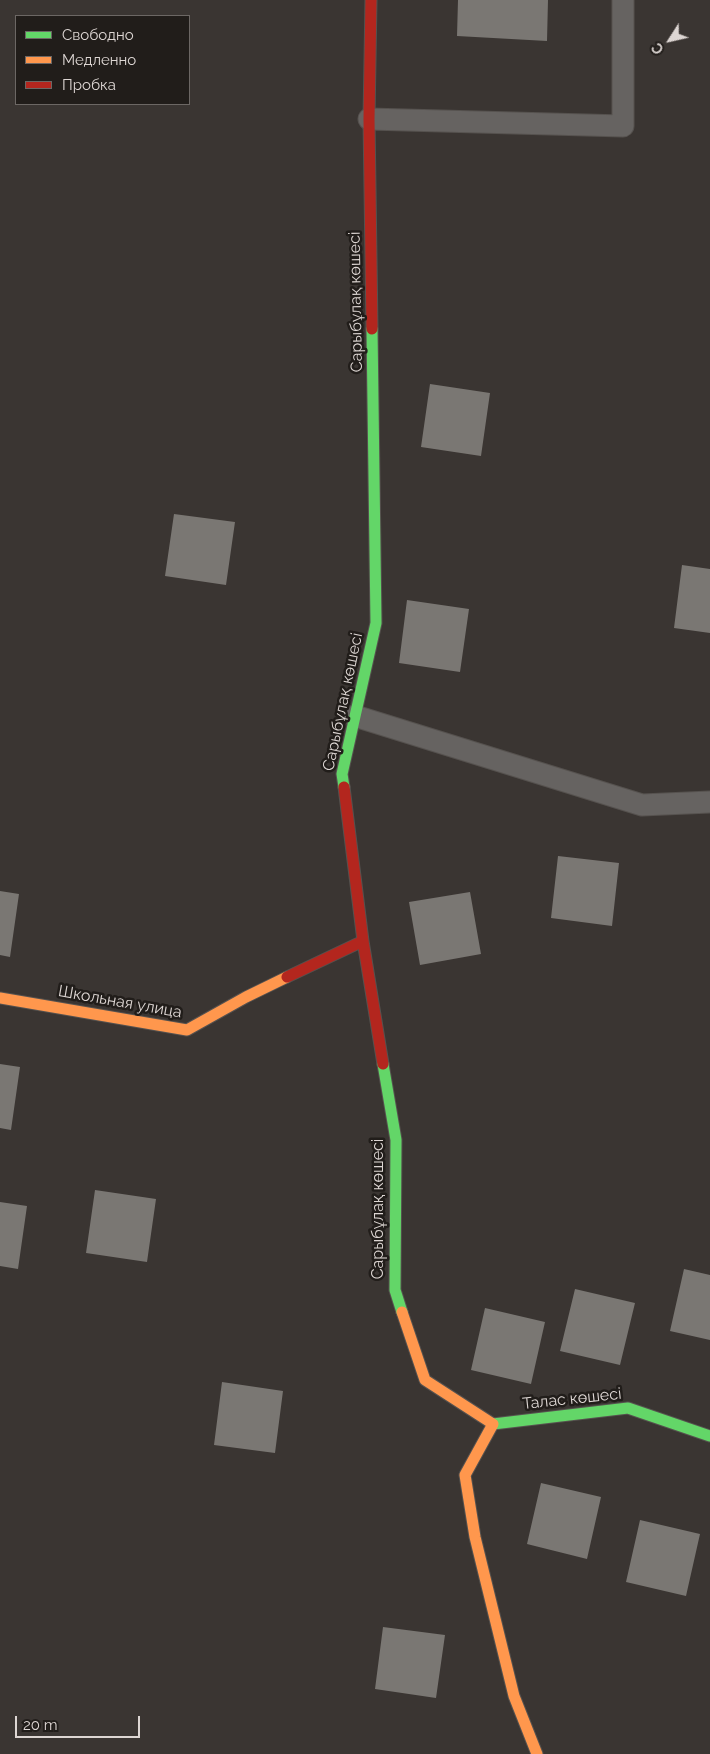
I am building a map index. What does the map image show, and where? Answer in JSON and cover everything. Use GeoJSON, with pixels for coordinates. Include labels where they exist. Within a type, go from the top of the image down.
{"type":"FeatureCollection","features":[{"type":"Feature","properties":{"kind":"street","name":"Сарыбұлақ көшесі"},"geometry":{"type":"LineString","coordinates":[[372,0],[369,119],[376,623],[342,774],[364,941],[396,1140],[395,1290],[425,1380],[493,1424]]}},
{"type":"Feature","properties":{"kind":"street","name":"Школьная улица"},"geometry":{"type":"LineString","coordinates":[[0,998],[187,1030],[246,997],[364,941]]}},
{"type":"Feature","properties":{"kind":"street","name":"Талас көшесі"},"geometry":{"type":"LineString","coordinates":[[493,1424],[628,1408],[710,1436]]}},
{"type":"Feature","properties":{"kind":"street"},"geometry":{"type":"LineString","coordinates":[[493,1424],[465,1476],[475,1537],[514,1696],[537,1754]]}},
{"type":"Feature","properties":{"kind":"lane"},"geometry":{"type":"LineString","coordinates":[[369,119],[623,126],[623,0]]}},
{"type":"Feature","properties":{"kind":"lane"},"geometry":{"type":"LineString","coordinates":[[355,716],[642,804],[710,802]]}},
{"type":"Feature","properties":{"kind":"building"},"geometry":{"type":"Polygon","coordinates":[[[458,0],[548,0],[547,41],[457,36],[458,0]]]}},
{"type":"Feature","properties":{"kind":"building"},"geometry":{"type":"Polygon","coordinates":[[[430,384],[490,393],[481,456],[421,447],[430,384]]]}},
{"type":"Feature","properties":{"kind":"building"},"geometry":{"type":"Polygon","coordinates":[[[174,514],[235,522],[226,585],[165,576],[174,514]]]}},
{"type":"Feature","properties":{"kind":"building"},"geometry":{"type":"Polygon","coordinates":[[[682,565],[710,569],[710,633],[674,628],[682,565]]]}},
{"type":"Feature","properties":{"kind":"building"},"geometry":{"type":"Polygon","coordinates":[[[407,600],[469,609],[460,672],[399,663],[407,600]]]}},
{"type":"Feature","properties":{"kind":"building"},"geometry":{"type":"Polygon","coordinates":[[[558,856],[619,863],[612,926],[551,918],[558,856]]]}},
{"type":"Feature","properties":{"kind":"building"},"geometry":{"type":"Polygon","coordinates":[[[0,891],[19,894],[10,957],[0,955],[0,891]]]}},
{"type":"Feature","properties":{"kind":"building"},"geometry":{"type":"Polygon","coordinates":[[[470,892],[481,954],[420,965],[409,902],[470,892]]]}},
{"type":"Feature","properties":{"kind":"building"},"geometry":{"type":"Polygon","coordinates":[[[0,1064],[20,1067],[11,1130],[0,1128],[0,1064]]]}},
{"type":"Feature","properties":{"kind":"building"},"geometry":{"type":"Polygon","coordinates":[[[95,1190],[156,1199],[147,1262],[86,1253],[95,1190]]]}},
{"type":"Feature","properties":{"kind":"building"},"geometry":{"type":"Polygon","coordinates":[[[0,1202],[27,1206],[18,1269],[0,1266],[0,1202]]]}},
{"type":"Feature","properties":{"kind":"building"},"geometry":{"type":"Polygon","coordinates":[[[684,1269],[710,1275],[710,1340],[670,1331],[684,1269]]]}},
{"type":"Feature","properties":{"kind":"building"},"geometry":{"type":"Polygon","coordinates":[[[575,1289],[635,1303],[620,1365],[560,1351],[575,1289]]]}},
{"type":"Feature","properties":{"kind":"building"},"geometry":{"type":"Polygon","coordinates":[[[485,1308],[545,1322],[531,1384],[471,1370],[485,1308]]]}},
{"type":"Feature","properties":{"kind":"building"},"geometry":{"type":"Polygon","coordinates":[[[222,1382],[283,1391],[275,1453],[214,1445],[222,1382]]]}},
{"type":"Feature","properties":{"kind":"building"},"geometry":{"type":"Polygon","coordinates":[[[541,1483],[601,1497],[587,1559],[527,1544],[541,1483]]]}},
{"type":"Feature","properties":{"kind":"building"},"geometry":{"type":"Polygon","coordinates":[[[640,1520],[700,1534],[686,1596],[626,1582],[640,1520]]]}},
{"type":"Feature","properties":{"kind":"building"},"geometry":{"type":"Polygon","coordinates":[[[383,1627],[445,1635],[436,1698],[375,1689],[383,1627]]]}},
{"type":"Feature","properties":{"kind":"traffic: fast"},"geometry":{"type":"LineString","coordinates":[[344,787],[342,774],[376,623],[372,329]]}},
{"type":"Feature","properties":{"kind":"traffic: fast"},"geometry":{"type":"LineString","coordinates":[[383,1064],[396,1140],[395,1290],[402,1312]]}},
{"type":"Feature","properties":{"kind":"traffic: fast"},"geometry":{"type":"LineString","coordinates":[[493,1424],[628,1408],[710,1436]]}},
{"type":"Feature","properties":{"kind":"traffic: slow"},"geometry":{"type":"LineString","coordinates":[[0,998],[187,1030],[246,997],[287,977]]}},
{"type":"Feature","properties":{"kind":"traffic: slow"},"geometry":{"type":"LineString","coordinates":[[402,1312],[425,1380],[493,1424]]}},
{"type":"Feature","properties":{"kind":"traffic: slow"},"geometry":{"type":"LineString","coordinates":[[493,1424],[465,1475],[475,1537],[514,1696],[537,1754]]}},
{"type":"Feature","properties":{"kind":"traffic: jam"},"geometry":{"type":"LineString","coordinates":[[371,0],[369,119],[372,329]]}},
{"type":"Feature","properties":{"kind":"traffic: jam"},"geometry":{"type":"LineString","coordinates":[[344,787],[363,941],[383,1064]]}},
{"type":"Feature","properties":{"kind":"traffic: jam"},"geometry":{"type":"LineString","coordinates":[[287,977],[363,941]]}}]}
